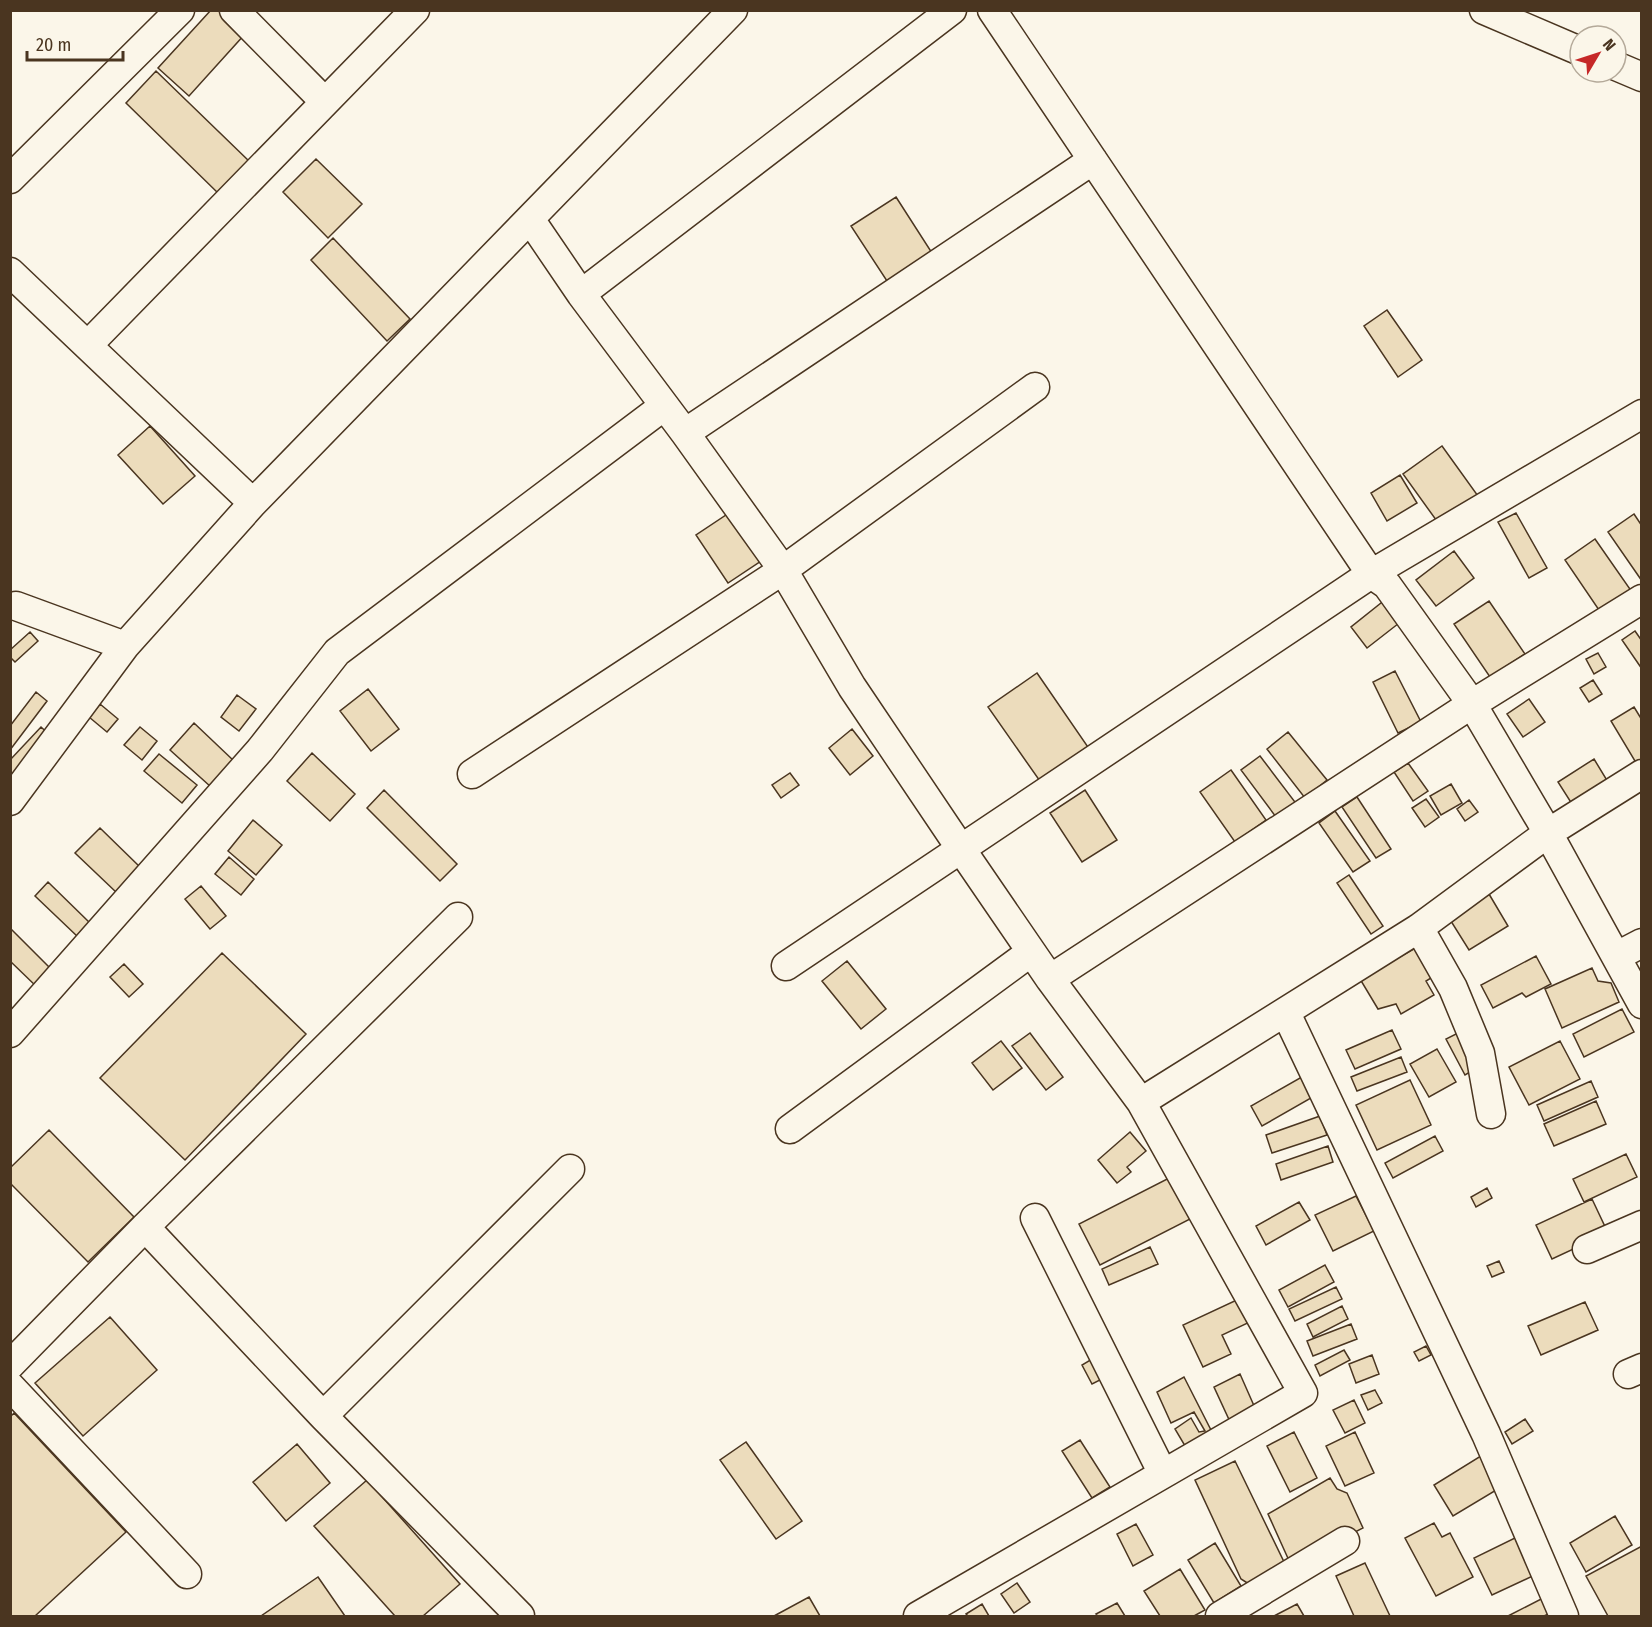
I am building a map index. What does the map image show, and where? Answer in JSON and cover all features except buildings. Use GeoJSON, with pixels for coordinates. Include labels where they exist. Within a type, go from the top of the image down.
{"type":"FeatureCollection","features":[{"type":"Feature","properties":{"kind":"street"},"geometry":{"type":"LineString","coordinates":[[10,179],[180,10]]}},
{"type":"Feature","properties":{"kind":"street"},"geometry":{"type":"LineString","coordinates":[[234,10],[325,102]]}},
{"type":"Feature","properties":{"kind":"street"},"geometry":{"type":"LineString","coordinates":[[88,345],[415,10]]}},
{"type":"Feature","properties":{"kind":"street"},"geometry":{"type":"LineString","coordinates":[[10,801],[125,646],[253,503],[733,10]]}},
{"type":"Feature","properties":{"kind":"street"},"geometry":{"type":"LineString","coordinates":[[581,294],[952,10]]}},
{"type":"Feature","properties":{"kind":"street"},"geometry":{"type":"LineString","coordinates":[[992,10],[1371,574],[1387,585],[1472,704],[1548,833],[1617,956],[1641,1004]]}},
{"type":"Feature","properties":{"kind":"street"},"geometry":{"type":"LineString","coordinates":[[1484,10],[1568,46]]}},
{"type":"Feature","properties":{"kind":"street"},"geometry":{"type":"LineString","coordinates":[[685,433],[1093,160]]}},
{"type":"Feature","properties":{"kind":"street"},"geometry":{"type":"LineString","coordinates":[[530,219],[581,294],[685,433],[783,570],[852,687],[961,849],[1050,979],[1141,1102],[1303,1393],[1162,1472],[918,1617]]}},
{"type":"Feature","properties":{"kind":"street"},"geometry":{"type":"LineString","coordinates":[[10,272],[253,503]]}},
{"type":"Feature","properties":{"kind":"street"},"geometry":{"type":"LineString","coordinates":[[472,774],[783,570],[1035,387]]}},
{"type":"Feature","properties":{"kind":"street"},"geometry":{"type":"LineString","coordinates":[[10,1033],[260,750],[337,652],[664,406]]}},
{"type":"Feature","properties":{"kind":"street"},"geometry":{"type":"LineString","coordinates":[[786,966],[1371,574],[1641,414]]}},
{"type":"Feature","properties":{"kind":"street"},"geometry":{"type":"LineString","coordinates":[[1050,979],[1472,704],[1641,600]]}},
{"type":"Feature","properties":{"kind":"street"},"geometry":{"type":"LineString","coordinates":[[12,608],[125,646]]}},
{"type":"Feature","properties":{"kind":"street"},"geometry":{"type":"LineString","coordinates":[[1141,1102],[1419,928],[1548,833],[1641,774]]}},
{"type":"Feature","properties":{"kind":"street"},"geometry":{"type":"LineString","coordinates":[[10,1365],[145,1227],[458,917]]}},
{"type":"Feature","properties":{"kind":"street"},"geometry":{"type":"LineString","coordinates":[[1419,928],[1453,988],[1480,1053],[1491,1114]]}},
{"type":"Feature","properties":{"kind":"street"},"geometry":{"type":"LineString","coordinates":[[1617,956],[1641,943]]}},
{"type":"Feature","properties":{"kind":"street"},"geometry":{"type":"LineString","coordinates":[[790,1128],[1031,952]]}},
{"type":"Feature","properties":{"kind":"street"},"geometry":{"type":"LineString","coordinates":[[1286,1013],[1486,1434],[1564,1617]]}},
{"type":"Feature","properties":{"kind":"street"},"geometry":{"type":"LineString","coordinates":[[323,1416],[570,1168]]}},
{"type":"Feature","properties":{"kind":"street"},"geometry":{"type":"LineString","coordinates":[[1035,1218],[1162,1472]]}},
{"type":"Feature","properties":{"kind":"street"},"geometry":{"type":"LineString","coordinates":[[1587,1249],[1641,1225]]}},
{"type":"Feature","properties":{"kind":"street"},"geometry":{"type":"LineString","coordinates":[[145,1227],[323,1416],[520,1617]]}},
{"type":"Feature","properties":{"kind":"street"},"geometry":{"type":"LineString","coordinates":[[10,1386],[187,1574]]}},
{"type":"Feature","properties":{"kind":"street"},"geometry":{"type":"LineString","coordinates":[[1220,1617],[1345,1541]]}}]}
